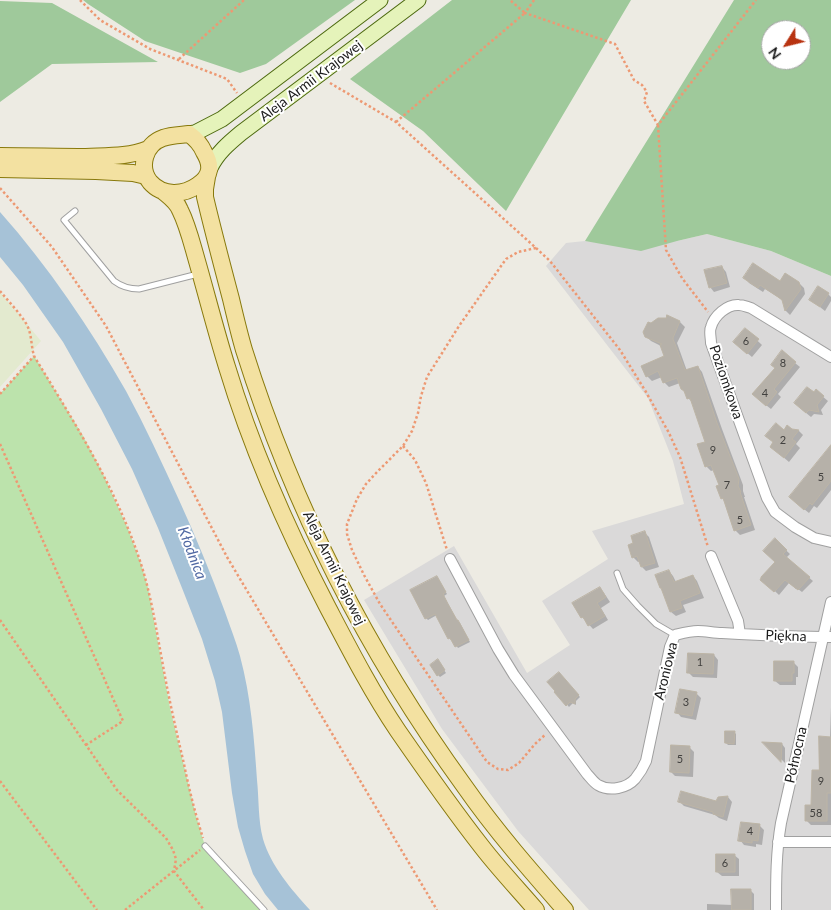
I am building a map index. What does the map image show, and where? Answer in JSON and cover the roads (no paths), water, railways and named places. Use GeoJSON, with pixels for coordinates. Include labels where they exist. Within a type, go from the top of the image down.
{"type":"FeatureCollection","features":[{"type":"Feature","properties":{"kind":"main road","name":"Aleja Armii Krajowej"},"geometry":{"type":"LineString","coordinates":[[189,134],[195,133],[222,119],[380,0]]}},
{"type":"Feature","properties":{"kind":"main road","name":"Aleja Armii Krajowej"},"geometry":{"type":"LineString","coordinates":[[418,0],[226,146],[217,155],[209,172],[205,197],[244,349],[287,468],[336,577],[392,679],[454,773],[500,833],[565,910]]}},
{"type":"Feature","properties":{"kind":"main road"},"geometry":{"type":"LineString","coordinates":[[189,134],[202,148],[209,172],[195,187],[186,191],[172,194],[164,192],[152,184],[146,176],[144,167],[148,149],[162,138],[189,134]]}},
{"type":"Feature","properties":{"kind":"main road"},"geometry":{"type":"LineString","coordinates":[[0,169],[13,161],[60,157],[113,156],[134,154],[148,149]]}},
{"type":"Feature","properties":{"kind":"main road"},"geometry":{"type":"LineString","coordinates":[[13,161],[146,176]]}},
{"type":"Feature","properties":{"kind":"main road","name":"Aleja Armii Krajowej"},"geometry":{"type":"LineString","coordinates":[[164,192],[180,208],[186,223],[217,336],[251,438],[294,541],[348,647],[397,729],[448,802],[483,848],[536,910]]}},
{"type":"Feature","properties":{"kind":"street","name":"Poziomkowa"},"geometry":{"type":"LineString","coordinates":[[831,357],[751,308],[740,304],[732,305],[720,312],[710,328],[711,343],[767,498],[776,512],[795,528],[814,538],[831,542]]}},
{"type":"Feature","properties":{"kind":"street"},"geometry":{"type":"LineString","coordinates":[[711,556],[738,621],[740,634]]}},
{"type":"Feature","properties":{"kind":"street","name":"Aroniowa"},"geometry":{"type":"LineString","coordinates":[[450,559],[514,675],[587,774],[598,785],[607,788],[623,787],[634,780],[646,761],[670,647],[675,635],[689,631],[740,634]]}},
{"type":"Feature","properties":{"kind":"street","name":"Północna"},"geometry":{"type":"LineString","coordinates":[[776,910],[778,842],[781,823],[827,637],[831,602]]}},
{"type":"Feature","properties":{"kind":"street","name":"Piękna"},"geometry":{"type":"LineString","coordinates":[[740,634],[827,637]]}},
{"type":"Feature","properties":{"kind":"street"},"geometry":{"type":"LineString","coordinates":[[778,842],[831,842]]}},
{"type":"Feature","properties":{"kind":"lane"},"geometry":{"type":"LineString","coordinates":[[75,211],[64,220],[114,281],[120,285],[130,289],[139,289],[201,273]]}},
{"type":"Feature","properties":{"kind":"lane"},"geometry":{"type":"LineString","coordinates":[[617,573],[623,589],[638,606],[656,624],[675,635]]}},
{"type":"Feature","properties":{"kind":"lane"},"geometry":{"type":"LineString","coordinates":[[205,846],[264,910]]}},
{"type":"Feature","properties":{"kind":"water","name":"Kłodnica"},"geometry":{"type":"Polygon","coordinates":[[[0,212],[68,298],[98,344],[133,404],[185,514],[225,612],[244,671],[252,718],[259,817],[263,839],[276,868],[310,910],[278,910],[265,894],[253,874],[238,827],[222,712],[202,639],[158,528],[132,469],[101,409],[63,342],[23,285],[0,257],[0,212]]]}}]}
